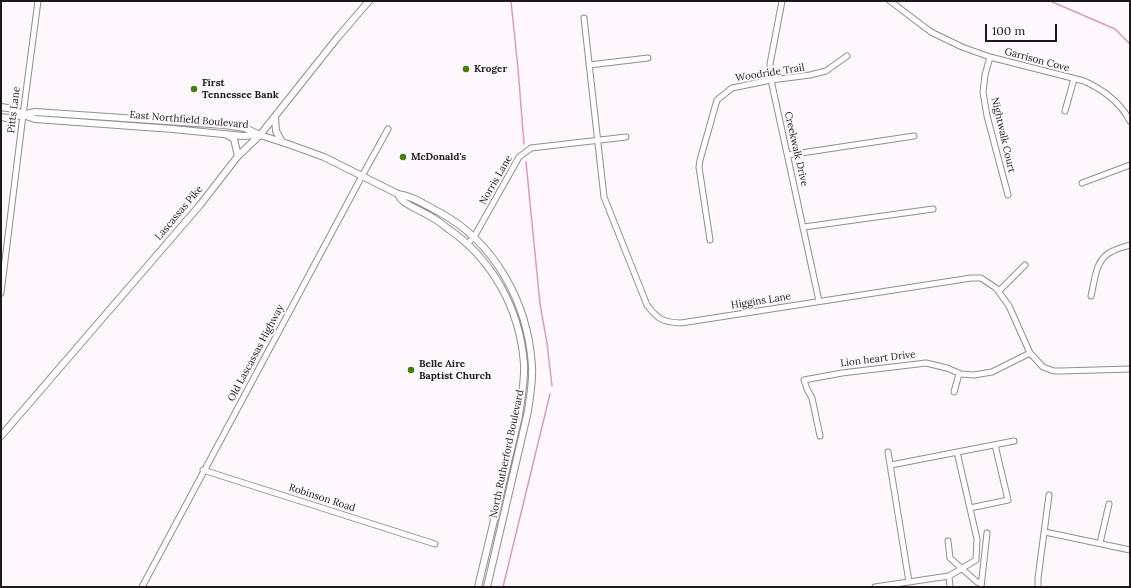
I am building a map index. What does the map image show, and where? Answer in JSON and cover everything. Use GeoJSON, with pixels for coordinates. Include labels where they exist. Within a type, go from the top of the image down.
{"type":"FeatureCollection","features":[{"type":"Feature","properties":{"kind":"main road","name":"Lascassas Pike"},"geometry":{"type":"LineString","coordinates":[[1,436],[200,205],[238,156],[260,135],[338,37],[369,1]]}},
{"type":"Feature","properties":{"kind":"main road","name":"East Northfield Boulevard"},"geometry":{"type":"LineString","coordinates":[[1,107],[14,109],[23,115],[35,119],[225,133],[243,136],[260,135]]}},
{"type":"Feature","properties":{"kind":"main road","name":"East Northfield Boulevard"},"geometry":{"type":"LineString","coordinates":[[1,117],[7,118],[35,112],[98,116],[225,125],[245,128],[260,135]]}},
{"type":"Feature","properties":{"kind":"main road"},"geometry":{"type":"LineString","coordinates":[[98,116],[98,123]]}},
{"type":"Feature","properties":{"kind":"main road"},"geometry":{"type":"LineString","coordinates":[[275,116],[276,131],[282,142]]}},
{"type":"Feature","properties":{"kind":"main road"},"geometry":{"type":"LineString","coordinates":[[225,133],[234,139],[238,156]]}},
{"type":"Feature","properties":{"kind":"main road","name":"North Rutherford Boulevard"},"geometry":{"type":"LineString","coordinates":[[260,135],[324,157],[398,194],[408,195],[448,217],[474,237],[487,251],[501,269],[513,291],[523,315],[529,341],[532,367],[531,389],[526,419],[487,587]]}},
{"type":"Feature","properties":{"kind":"main road","name":"North Rutherford Boulevard"},"geometry":{"type":"LineString","coordinates":[[398,194],[401,200],[445,226],[485,261],[498,280],[516,319],[524,366],[523,389],[519,416],[478,587]]}},
{"type":"Feature","properties":{"kind":"street","name":"Pitts Lane"},"geometry":{"type":"LineString","coordinates":[[1,293],[38,1]]}},
{"type":"Feature","properties":{"kind":"street","name":"Creekwalk Drive"},"geometry":{"type":"LineString","coordinates":[[782,1],[770,64],[771,80],[819,301]]}},
{"type":"Feature","properties":{"kind":"street","name":"Garrison Cove"},"geometry":{"type":"LineString","coordinates":[[890,1],[931,32],[962,47],[990,57],[1084,81],[1097,87],[1112,98],[1125,112],[1130,122]]}},
{"type":"Feature","properties":{"kind":"street","name":"Higgins Lane"},"geometry":{"type":"LineString","coordinates":[[584,18],[604,197],[647,305],[654,315],[667,322],[681,323],[971,278],[981,278],[999,291],[1009,306],[1030,353],[1043,367],[1054,371],[1130,369]]}},
{"type":"Feature","properties":{"kind":"street","name":"Woodride Trail"},"geometry":{"type":"LineString","coordinates":[[710,240],[699,167],[717,100],[732,88],[826,71],[847,56]]}},
{"type":"Feature","properties":{"kind":"street","name":"Nightwalk Court"},"geometry":{"type":"LineString","coordinates":[[990,57],[985,75],[984,92],[987,116],[1008,194]]}},
{"type":"Feature","properties":{"kind":"street"},"geometry":{"type":"LineString","coordinates":[[589,65],[648,58]]}},
{"type":"Feature","properties":{"kind":"street"},"geometry":{"type":"LineString","coordinates":[[1065,111],[1074,79]]}},
{"type":"Feature","properties":{"kind":"street","name":"Old Lascassas Highway"},"geometry":{"type":"LineString","coordinates":[[142,587],[388,128]]}},
{"type":"Feature","properties":{"kind":"street"},"geometry":{"type":"LineString","coordinates":[[788,155],[914,136]]}},
{"type":"Feature","properties":{"kind":"street","name":"Norris Lane"},"geometry":{"type":"LineString","coordinates":[[467,244],[474,237],[519,157],[531,148],[626,137]]}},
{"type":"Feature","properties":{"kind":"street"},"geometry":{"type":"LineString","coordinates":[[1082,183],[1130,165]]}},
{"type":"Feature","properties":{"kind":"street"},"geometry":{"type":"LineString","coordinates":[[804,227],[933,209]]}},
{"type":"Feature","properties":{"kind":"street"},"geometry":{"type":"LineString","coordinates":[[1091,296],[1097,269],[1101,260],[1110,252],[1130,245]]}},
{"type":"Feature","properties":{"kind":"street"},"geometry":{"type":"LineString","coordinates":[[999,291],[1025,265]]}},
{"type":"Feature","properties":{"kind":"street","name":"Lion heart Drive"},"geometry":{"type":"LineString","coordinates":[[820,436],[812,398],[804,380],[842,372],[926,363],[947,368],[959,374],[974,375],[992,372],[1030,353]]}},
{"type":"Feature","properties":{"kind":"street"},"geometry":{"type":"LineString","coordinates":[[954,392],[959,374]]}},
{"type":"Feature","properties":{"kind":"street"},"geometry":{"type":"LineString","coordinates":[[891,465],[1014,441]]}},
{"type":"Feature","properties":{"kind":"street"},"geometry":{"type":"LineString","coordinates":[[970,508],[1008,500],[995,445]]}},
{"type":"Feature","properties":{"kind":"street"},"geometry":{"type":"LineString","coordinates":[[888,452],[891,465],[906,584]]}},
{"type":"Feature","properties":{"kind":"street"},"geometry":{"type":"LineString","coordinates":[[875,587],[906,584],[949,576],[976,560],[977,539],[957,452]]}},
{"type":"Feature","properties":{"kind":"street","name":"Robinson Road"},"geometry":{"type":"LineString","coordinates":[[204,470],[435,544]]}},
{"type":"Feature","properties":{"kind":"street"},"geometry":{"type":"LineString","coordinates":[[1038,587],[1049,495]]}},
{"type":"Feature","properties":{"kind":"street"},"geometry":{"type":"LineString","coordinates":[[1100,543],[1109,504]]}},
{"type":"Feature","properties":{"kind":"street"},"geometry":{"type":"LineString","coordinates":[[1045,532],[1130,550]]}},
{"type":"Feature","properties":{"kind":"street"},"geometry":{"type":"LineString","coordinates":[[981,585],[987,533]]}},
{"type":"Feature","properties":{"kind":"street"},"geometry":{"type":"LineString","coordinates":[[948,541],[950,558],[981,585]]}},
{"type":"Feature","properties":{"kind":"street"},"geometry":{"type":"LineString","coordinates":[[949,576],[950,587]]}},
{"type":"Feature","properties":{"kind":"waterway"},"geometry":{"type":"LineString","coordinates":[[511,1],[524,144]]}},
{"type":"Feature","properties":{"kind":"waterway"},"geometry":{"type":"LineString","coordinates":[[1050,1],[1115,29],[1130,44]]}},
{"type":"Feature","properties":{"kind":"waterway"},"geometry":{"type":"LineString","coordinates":[[526,162],[540,304],[547,343],[552,386]]}},
{"type":"Feature","properties":{"kind":"waterway"},"geometry":{"type":"LineString","coordinates":[[503,587],[550,394]]}},
{"type":"Feature","properties":{"kind":"place","name":"Kroger"},"geometry":{"type":"Point","coordinates":[466,69]}},
{"type":"Feature","properties":{"kind":"place","name":"First Tennessee Bank"},"geometry":{"type":"Point","coordinates":[194,89]}},
{"type":"Feature","properties":{"kind":"place","name":"McDonald's"},"geometry":{"type":"Point","coordinates":[403,157]}},
{"type":"Feature","properties":{"kind":"place","name":"Belle Aire Baptist Church"},"geometry":{"type":"Point","coordinates":[411,370]}}]}
